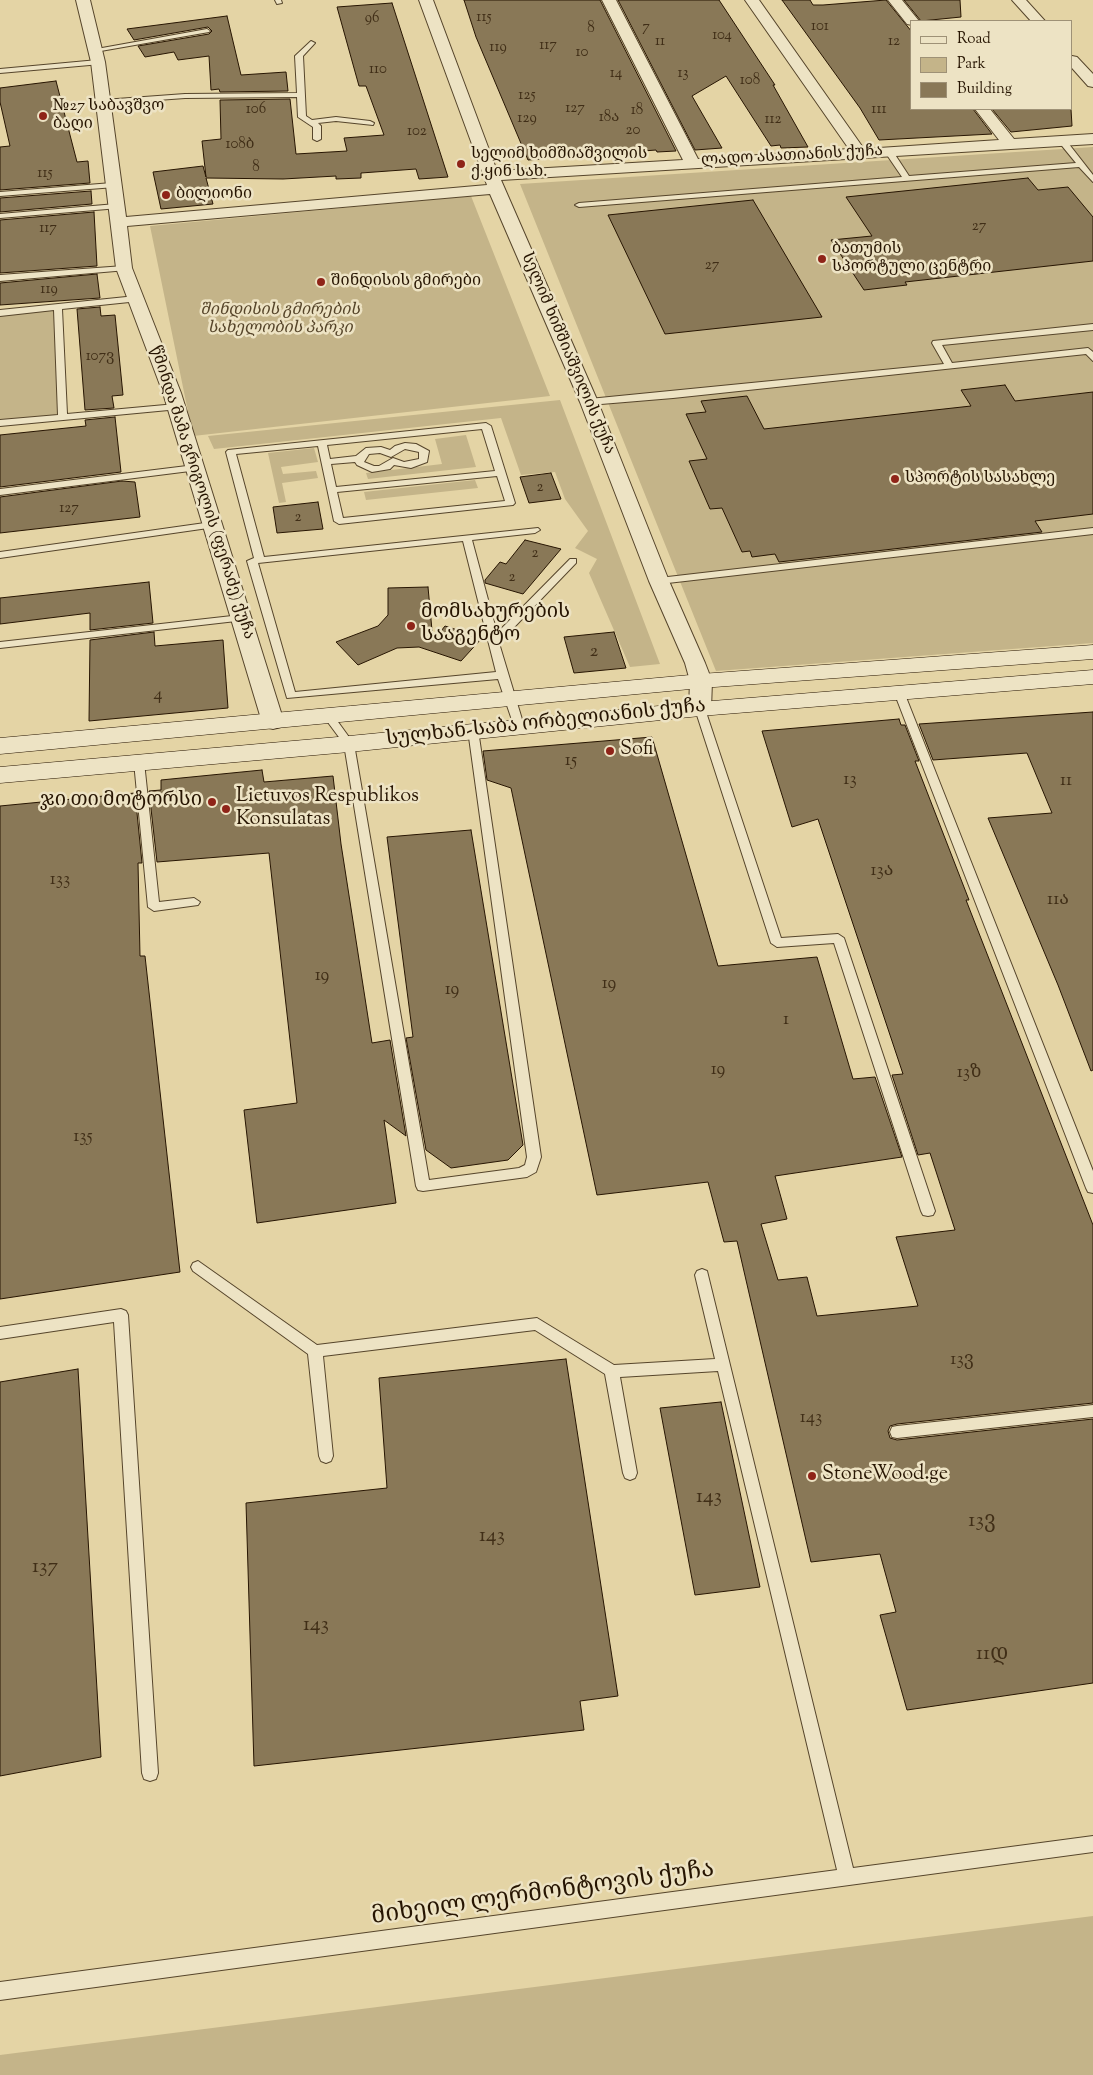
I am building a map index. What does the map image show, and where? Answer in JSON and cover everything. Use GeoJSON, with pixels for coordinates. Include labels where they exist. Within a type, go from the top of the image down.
{"type":"FeatureCollection","features":[{"type":"Feature","properties":{"kind":"street","name":"წმინდა მამა გრიგოლის (ფერაძე) ქუჩა"},"geometry":{"type":"LineString","coordinates":[[83,0],[96,56],[124,268],[176,406],[273,722]]}},
{"type":"Feature","properties":{"kind":"street","name":"სელიმ ხიმშიაშვილის ქუჩა"},"geometry":{"type":"LineString","coordinates":[[426,0],[494,182],[570,363],[589,402],[659,581],[701,681],[700,709]]}},
{"type":"Feature","properties":{"kind":"street"},"geometry":{"type":"LineString","coordinates":[[609,0],[692,164]]}},
{"type":"Feature","properties":{"kind":"street"},"geometry":{"type":"LineString","coordinates":[[752,0],[859,153]]}},
{"type":"Feature","properties":{"kind":"street"},"geometry":{"type":"LineString","coordinates":[[895,0],[911,20]]}},
{"type":"Feature","properties":{"kind":"street"},"geometry":{"type":"LineString","coordinates":[[1019,0],[1037,20]]}},
{"type":"Feature","properties":{"kind":"street"},"geometry":{"type":"LineString","coordinates":[[1073,61],[1093,84]]}},
{"type":"Feature","properties":{"kind":"street"},"geometry":{"type":"LineString","coordinates":[[983,110],[1010,144]]}},
{"type":"Feature","properties":{"kind":"street","name":"ლადო ასათიანის ქუჩა"},"geometry":{"type":"LineString","coordinates":[[117,214],[692,164],[1093,139]]}},
{"type":"Feature","properties":{"kind":"street","name":"სულხან-საბა ორბელიანის ქუჩა"},"geometry":{"type":"LineString","coordinates":[[0,746],[701,681],[1093,652]]}},
{"type":"Feature","properties":{"kind":"street","name":"სულხან-საბა ორბელიანის ქუჩა"},"geometry":{"type":"LineString","coordinates":[[0,774],[349,744],[473,730],[700,709],[1093,677]]}},
{"type":"Feature","properties":{"kind":"lane"},"geometry":{"type":"LineString","coordinates":[[0,72],[96,56],[207,31]]}},
{"type":"Feature","properties":{"kind":"lane"},"geometry":{"type":"LineString","coordinates":[[311,43],[299,56],[302,117],[317,126],[317,139]]}},
{"type":"Feature","properties":{"kind":"lane"},"geometry":{"type":"LineString","coordinates":[[102,102],[185,96],[301,95]]}},
{"type":"Feature","properties":{"kind":"lane"},"geometry":{"type":"LineString","coordinates":[[310,122],[336,119],[370,123]]}},
{"type":"Feature","properties":{"kind":"lane"},"geometry":{"type":"LineString","coordinates":[[1062,141],[1093,180]]}},
{"type":"Feature","properties":{"kind":"lane"},"geometry":{"type":"LineString","coordinates":[[889,152],[907,179]]}},
{"type":"Feature","properties":{"kind":"lane"},"geometry":{"type":"LineString","coordinates":[[579,205],[1081,165]]}},
{"type":"Feature","properties":{"kind":"lane"},"geometry":{"type":"LineString","coordinates":[[0,194],[112,185]]}},
{"type":"Feature","properties":{"kind":"lane"},"geometry":{"type":"LineString","coordinates":[[0,216],[117,214]]}},
{"type":"Feature","properties":{"kind":"lane"},"geometry":{"type":"LineString","coordinates":[[0,278],[124,268]]}},
{"type":"Feature","properties":{"kind":"lane"},"geometry":{"type":"LineString","coordinates":[[0,313],[136,299]]}},
{"type":"Feature","properties":{"kind":"lane"},"geometry":{"type":"LineString","coordinates":[[58,308],[63,417]]}},
{"type":"Feature","properties":{"kind":"lane"},"geometry":{"type":"LineString","coordinates":[[1087,343],[1093,327]]}},
{"type":"Feature","properties":{"kind":"lane"},"geometry":{"type":"LineString","coordinates":[[950,366],[936,343],[1087,343]]}},
{"type":"Feature","properties":{"kind":"lane"},"geometry":{"type":"LineString","coordinates":[[589,402],[950,366],[1087,343]]}},
{"type":"Feature","properties":{"kind":"lane"},"geometry":{"type":"LineString","coordinates":[[0,423],[176,406]]}},
{"type":"Feature","properties":{"kind":"lane"},"geometry":{"type":"LineString","coordinates":[[260,560],[232,452],[486,426],[510,503],[339,521],[322,443]]}},
{"type":"Feature","properties":{"kind":"lane"},"geometry":{"type":"LineString","coordinates":[[326,462],[359,459],[361,455],[373,450],[381,450],[392,457],[387,467],[372,469],[360,463],[359,459]]}},
{"type":"Feature","properties":{"kind":"lane"},"geometry":{"type":"LineString","coordinates":[[0,492],[195,468]]}},
{"type":"Feature","properties":{"kind":"lane"},"geometry":{"type":"LineString","coordinates":[[332,490],[501,473]]}},
{"type":"Feature","properties":{"kind":"lane"},"geometry":{"type":"LineString","coordinates":[[0,555],[212,525]]}},
{"type":"Feature","properties":{"kind":"lane"},"geometry":{"type":"LineString","coordinates":[[502,675],[291,696],[252,561],[535,530]]}},
{"type":"Feature","properties":{"kind":"lane"},"geometry":{"type":"LineString","coordinates":[[659,581],[1093,531]]}},
{"type":"Feature","properties":{"kind":"lane"},"geometry":{"type":"LineString","coordinates":[[467,538],[502,675],[519,726]]}},
{"type":"Feature","properties":{"kind":"lane"},"geometry":{"type":"LineString","coordinates":[[494,642],[573,560]]}},
{"type":"Feature","properties":{"kind":"lane"},"geometry":{"type":"LineString","coordinates":[[0,644],[241,618]]}},
{"type":"Feature","properties":{"kind":"lane"},"geometry":{"type":"LineString","coordinates":[[898,692],[1093,1188]]}},
{"type":"Feature","properties":{"kind":"lane"},"geometry":{"type":"LineString","coordinates":[[700,709],[778,943],[838,938],[928,1211]]}},
{"type":"Feature","properties":{"kind":"lane"},"geometry":{"type":"LineString","coordinates":[[329,717],[349,744],[423,1186],[522,1173],[531,1168],[534,1157],[473,730]]}},
{"type":"Feature","properties":{"kind":"lane"},"geometry":{"type":"LineString","coordinates":[[139,762],[154,907],[194,902]]}},
{"type":"Feature","properties":{"kind":"lane"},"geometry":{"type":"LineString","coordinates":[[198,1267],[315,1351],[537,1324],[612,1371],[724,1365]]}},
{"type":"Feature","properties":{"kind":"lane"},"geometry":{"type":"LineString","coordinates":[[702,1274],[847,1878]]}},
{"type":"Feature","properties":{"kind":"lane"},"geometry":{"type":"LineString","coordinates":[[0,1333],[121,1315],[150,1773]]}},
{"type":"Feature","properties":{"kind":"lane"},"geometry":{"type":"LineString","coordinates":[[315,1351],[326,1456]]}},
{"type":"Feature","properties":{"kind":"lane"},"geometry":{"type":"LineString","coordinates":[[612,1371],[630,1473]]}},
{"type":"Feature","properties":{"kind":"lane"},"geometry":{"type":"LineString","coordinates":[[897,1432],[1093,1412]]}},
{"type":"Feature","properties":{"kind":"lane","name":"მიხეილ ლერმონტოვის ქუჩა"},"geometry":{"type":"LineString","coordinates":[[0,1991],[1093,1844]]}},
{"type":"Feature","properties":{"kind":"green space"},"geometry":{"type":"Polygon","coordinates":[[[1093,147],[1093,643],[716,671],[520,184],[1093,147]]]}},
{"type":"Feature","properties":{"kind":"green space","name":"შინდისის გმირების სახელობის პარკი"},"geometry":{"type":"Polygon","coordinates":[[[471,196],[550,396],[193,436],[150,226],[471,196]]]}},
{"type":"Feature","properties":{"kind":"green space"},"geometry":{"type":"Polygon","coordinates":[[[58,308],[63,417],[0,423],[0,313],[58,308]]]}},
{"type":"Feature","properties":{"kind":"green space"},"geometry":{"type":"Polygon","coordinates":[[[560,400],[660,664],[630,667],[589,573],[597,559],[575,548],[588,531],[565,499],[555,472],[521,475],[501,418],[214,449],[208,436],[560,400]]]}},
{"type":"Feature","properties":{"kind":"green space"},"geometry":{"type":"Polygon","coordinates":[[[466,435],[476,467],[368,479],[366,473],[442,464],[435,439],[466,435]]]}},
{"type":"Feature","properties":{"kind":"green space"},"geometry":{"type":"Polygon","coordinates":[[[314,448],[318,462],[281,467],[283,474],[316,471],[318,478],[282,483],[286,502],[279,503],[268,453],[314,448]]]}},
{"type":"Feature","properties":{"kind":"green space"},"geometry":{"type":"Polygon","coordinates":[[[475,480],[478,488],[366,500],[364,492],[475,480]]]}},
{"type":"Feature","properties":{"kind":"green space"},"geometry":{"type":"Polygon","coordinates":[[[1093,1916],[1093,2075],[0,2075],[0,2055],[1093,1916]]]}},
{"type":"Feature","properties":{"kind":"building"},"geometry":{"type":"Polygon","coordinates":[[[464,0],[600,0],[676,151],[657,152],[656,150],[528,160],[476,37],[464,0]]]}},
{"type":"Feature","properties":{"kind":"building"},"geometry":{"type":"Polygon","coordinates":[[[618,0],[719,0],[775,85],[773,85],[808,147],[781,148],[780,145],[771,146],[726,76],[692,96],[722,148],[695,150],[618,0]]]}},
{"type":"Feature","properties":{"kind":"building"},"geometry":{"type":"Polygon","coordinates":[[[782,0],[810,0],[813,5],[823,5],[886,0],[910,30],[910,110],[974,110],[992,134],[879,140],[860,108],[782,0]]]}},
{"type":"Feature","properties":{"kind":"building"},"geometry":{"type":"Polygon","coordinates":[[[904,0],[960,0],[961,17],[920,20],[904,0]]]}},
{"type":"Feature","properties":{"kind":"building"},"geometry":{"type":"Polygon","coordinates":[[[392,3],[448,177],[419,179],[416,169],[361,173],[361,178],[336,179],[336,176],[283,179],[206,178],[213,204],[161,209],[153,172],[203,166],[206,177],[202,141],[221,139],[220,100],[290,99],[296,154],[347,151],[344,138],[384,135],[366,86],[359,86],[337,7],[392,3]]]}},
{"type":"Feature","properties":{"kind":"building"},"geometry":{"type":"Polygon","coordinates":[[[227,16],[241,75],[286,72],[288,91],[220,92],[219,89],[211,90],[209,56],[178,60],[174,52],[145,57],[138,46],[209,34],[212,31],[208,27],[134,40],[127,29],[227,16]]]}},
{"type":"Feature","properties":{"kind":"building","name":"№27 საბავშვო ბაღი"},"geometry":{"type":"Polygon","coordinates":[[[56,81],[77,162],[88,161],[90,183],[0,190],[0,147],[10,146],[0,102],[0,88],[56,81]]]}},
{"type":"Feature","properties":{"kind":"building"},"geometry":{"type":"Polygon","coordinates":[[[993,110],[1071,110],[1072,126],[1011,132],[993,110]]]}},
{"type":"Feature","properties":{"kind":"building"},"geometry":{"type":"Polygon","coordinates":[[[1028,178],[1038,190],[1068,187],[1093,217],[1093,261],[905,282],[907,285],[864,290],[831,240],[872,236],[846,197],[1028,178]]]}},
{"type":"Feature","properties":{"kind":"building"},"geometry":{"type":"Polygon","coordinates":[[[91,191],[92,204],[0,212],[0,198],[91,191]]]}},
{"type":"Feature","properties":{"kind":"building"},"geometry":{"type":"Polygon","coordinates":[[[753,200],[822,317],[665,334],[608,215],[753,200]]]}},
{"type":"Feature","properties":{"kind":"building"},"geometry":{"type":"Polygon","coordinates":[[[94,212],[97,266],[0,273],[0,220],[94,212]]]}},
{"type":"Feature","properties":{"kind":"building"},"geometry":{"type":"Polygon","coordinates":[[[97,274],[100,298],[0,305],[0,283],[97,274]]]}},
{"type":"Feature","properties":{"kind":"building"},"geometry":{"type":"Polygon","coordinates":[[[100,307],[101,316],[115,315],[123,395],[112,396],[114,408],[85,410],[77,309],[100,307]]]}},
{"type":"Feature","properties":{"kind":"building","name":"სპორტის სასახლე"},"geometry":{"type":"Polygon","coordinates":[[[1005,385],[1015,401],[1093,392],[1093,514],[1035,521],[1042,532],[779,562],[775,554],[752,557],[750,551],[742,552],[722,508],[710,509],[689,461],[707,459],[686,414],[706,412],[701,401],[747,396],[764,429],[971,406],[961,390],[1005,385]]]}},
{"type":"Feature","properties":{"kind":"building"},"geometry":{"type":"Polygon","coordinates":[[[115,417],[121,472],[0,487],[0,435],[86,426],[85,420],[115,417]]]}},
{"type":"Feature","properties":{"kind":"building"},"geometry":{"type":"Polygon","coordinates":[[[551,473],[561,499],[529,503],[520,477],[551,473]]]}},
{"type":"Feature","properties":{"kind":"building"},"geometry":{"type":"Polygon","coordinates":[[[122,481],[135,482],[140,517],[0,533],[0,497],[122,481]]]}},
{"type":"Feature","properties":{"kind":"building"},"geometry":{"type":"Polygon","coordinates":[[[318,502],[323,529],[277,533],[273,507],[318,502]]]}},
{"type":"Feature","properties":{"kind":"building"},"geometry":{"type":"Polygon","coordinates":[[[525,540],[561,549],[523,594],[485,583],[485,580],[500,562],[506,564],[525,540]]]}},
{"type":"Feature","properties":{"kind":"building"},"geometry":{"type":"Polygon","coordinates":[[[149,582],[153,623],[90,630],[90,613],[0,624],[0,598],[149,582]]]}},
{"type":"Feature","properties":{"kind":"building","name":"მომსახურების სააგენტო"},"geometry":{"type":"Polygon","coordinates":[[[428,587],[433,641],[445,626],[482,638],[461,661],[419,647],[397,648],[358,665],[336,642],[378,626],[388,615],[388,588],[428,587]]]}},
{"type":"Feature","properties":{"kind":"building"},"geometry":{"type":"Polygon","coordinates":[[[154,632],[155,646],[223,640],[228,708],[89,721],[90,640],[154,632]]]}},
{"type":"Feature","properties":{"kind":"building"},"geometry":{"type":"Polygon","coordinates":[[[614,632],[626,668],[574,673],[564,637],[614,632]]]}},
{"type":"Feature","properties":{"kind":"building"},"geometry":{"type":"Polygon","coordinates":[[[1093,712],[1093,1070],[1091,1071],[1058,985],[988,818],[1052,813],[1027,753],[933,760],[919,724],[1093,712]]]}},
{"type":"Feature","properties":{"kind":"building"},"geometry":{"type":"Polygon","coordinates":[[[899,719],[901,725],[905,725],[919,761],[915,761],[969,900],[966,900],[1093,1225],[1093,1403],[897,1424],[890,1426],[888,1431],[890,1438],[897,1440],[1093,1419],[1093,1683],[907,1710],[880,1615],[896,1612],[880,1554],[811,1562],[737,1241],[724,1242],[708,1182],[597,1195],[511,788],[487,780],[483,751],[652,737],[718,966],[817,957],[853,1079],[875,1077],[902,1157],[775,1176],[787,1219],[761,1224],[778,1280],[807,1277],[817,1316],[918,1306],[896,1237],[955,1230],[930,1153],[918,1155],[892,1075],[903,1074],[818,819],[792,827],[762,731],[899,719]]]}},
{"type":"Feature","properties":{"kind":"building"},"geometry":{"type":"Polygon","coordinates":[[[262,770],[264,782],[333,776],[341,844],[372,1043],[390,1040],[406,1136],[384,1120],[396,1203],[257,1223],[244,1110],[297,1103],[269,853],[157,862],[149,791],[161,790],[161,780],[262,770]]]}},
{"type":"Feature","properties":{"kind":"building"},"geometry":{"type":"Polygon","coordinates":[[[135,793],[142,863],[138,863],[140,956],[145,956],[180,1272],[0,1299],[0,806],[135,793]]]}},
{"type":"Feature","properties":{"kind":"building"},"geometry":{"type":"Polygon","coordinates":[[[471,830],[523,1145],[508,1160],[451,1168],[426,1150],[406,1038],[413,1037],[387,837],[471,830]]]}},
{"type":"Feature","properties":{"kind":"building"},"geometry":{"type":"Polygon","coordinates":[[[566,1359],[618,1696],[580,1701],[584,1730],[254,1766],[246,1503],[387,1488],[379,1378],[566,1359]]]}},
{"type":"Feature","properties":{"kind":"building"},"geometry":{"type":"Polygon","coordinates":[[[78,1369],[101,1757],[0,1776],[0,1382],[78,1369]]]}},
{"type":"Feature","properties":{"kind":"building"},"geometry":{"type":"Polygon","coordinates":[[[721,1402],[760,1587],[695,1595],[660,1408],[721,1402]]]}},
{"type":"Feature","properties":{"kind":"place","name":"№27 საბავშვო ბაღი"},"geometry":{"type":"Point","coordinates":[43,116]}},
{"type":"Feature","properties":{"kind":"place","name":"სელიმ ხიმშიაშვილის ქ.ყინ სახ."},"geometry":{"type":"Point","coordinates":[461,164]}},
{"type":"Feature","properties":{"kind":"place","name":"ბილიონი"},"geometry":{"type":"Point","coordinates":[166,195]}},
{"type":"Feature","properties":{"kind":"place","name":"ბათუმის სპორტული ცენტრი"},"geometry":{"type":"Point","coordinates":[822,259]}},
{"type":"Feature","properties":{"kind":"place","name":"შინდისის გმირები"},"geometry":{"type":"Point","coordinates":[321,282]}},
{"type":"Feature","properties":{"kind":"place","name":"სპორტის სასახლე"},"geometry":{"type":"Point","coordinates":[895,479]}},
{"type":"Feature","properties":{"kind":"place","name":"მომსახურების სააგენტო"},"geometry":{"type":"Point","coordinates":[411,626]}},
{"type":"Feature","properties":{"kind":"place","name":"Sofi"},"geometry":{"type":"Point","coordinates":[610,751]}},
{"type":"Feature","properties":{"kind":"place","name":"ჯი თი მოტორსი"},"geometry":{"type":"Point","coordinates":[212,802]}},
{"type":"Feature","properties":{"kind":"place","name":"Lietuvos Respublikos Konsulatas"},"geometry":{"type":"Point","coordinates":[226,809]}},
{"type":"Feature","properties":{"kind":"place","name":"StoneWood.ge"},"geometry":{"type":"Point","coordinates":[812,1476]}}]}
